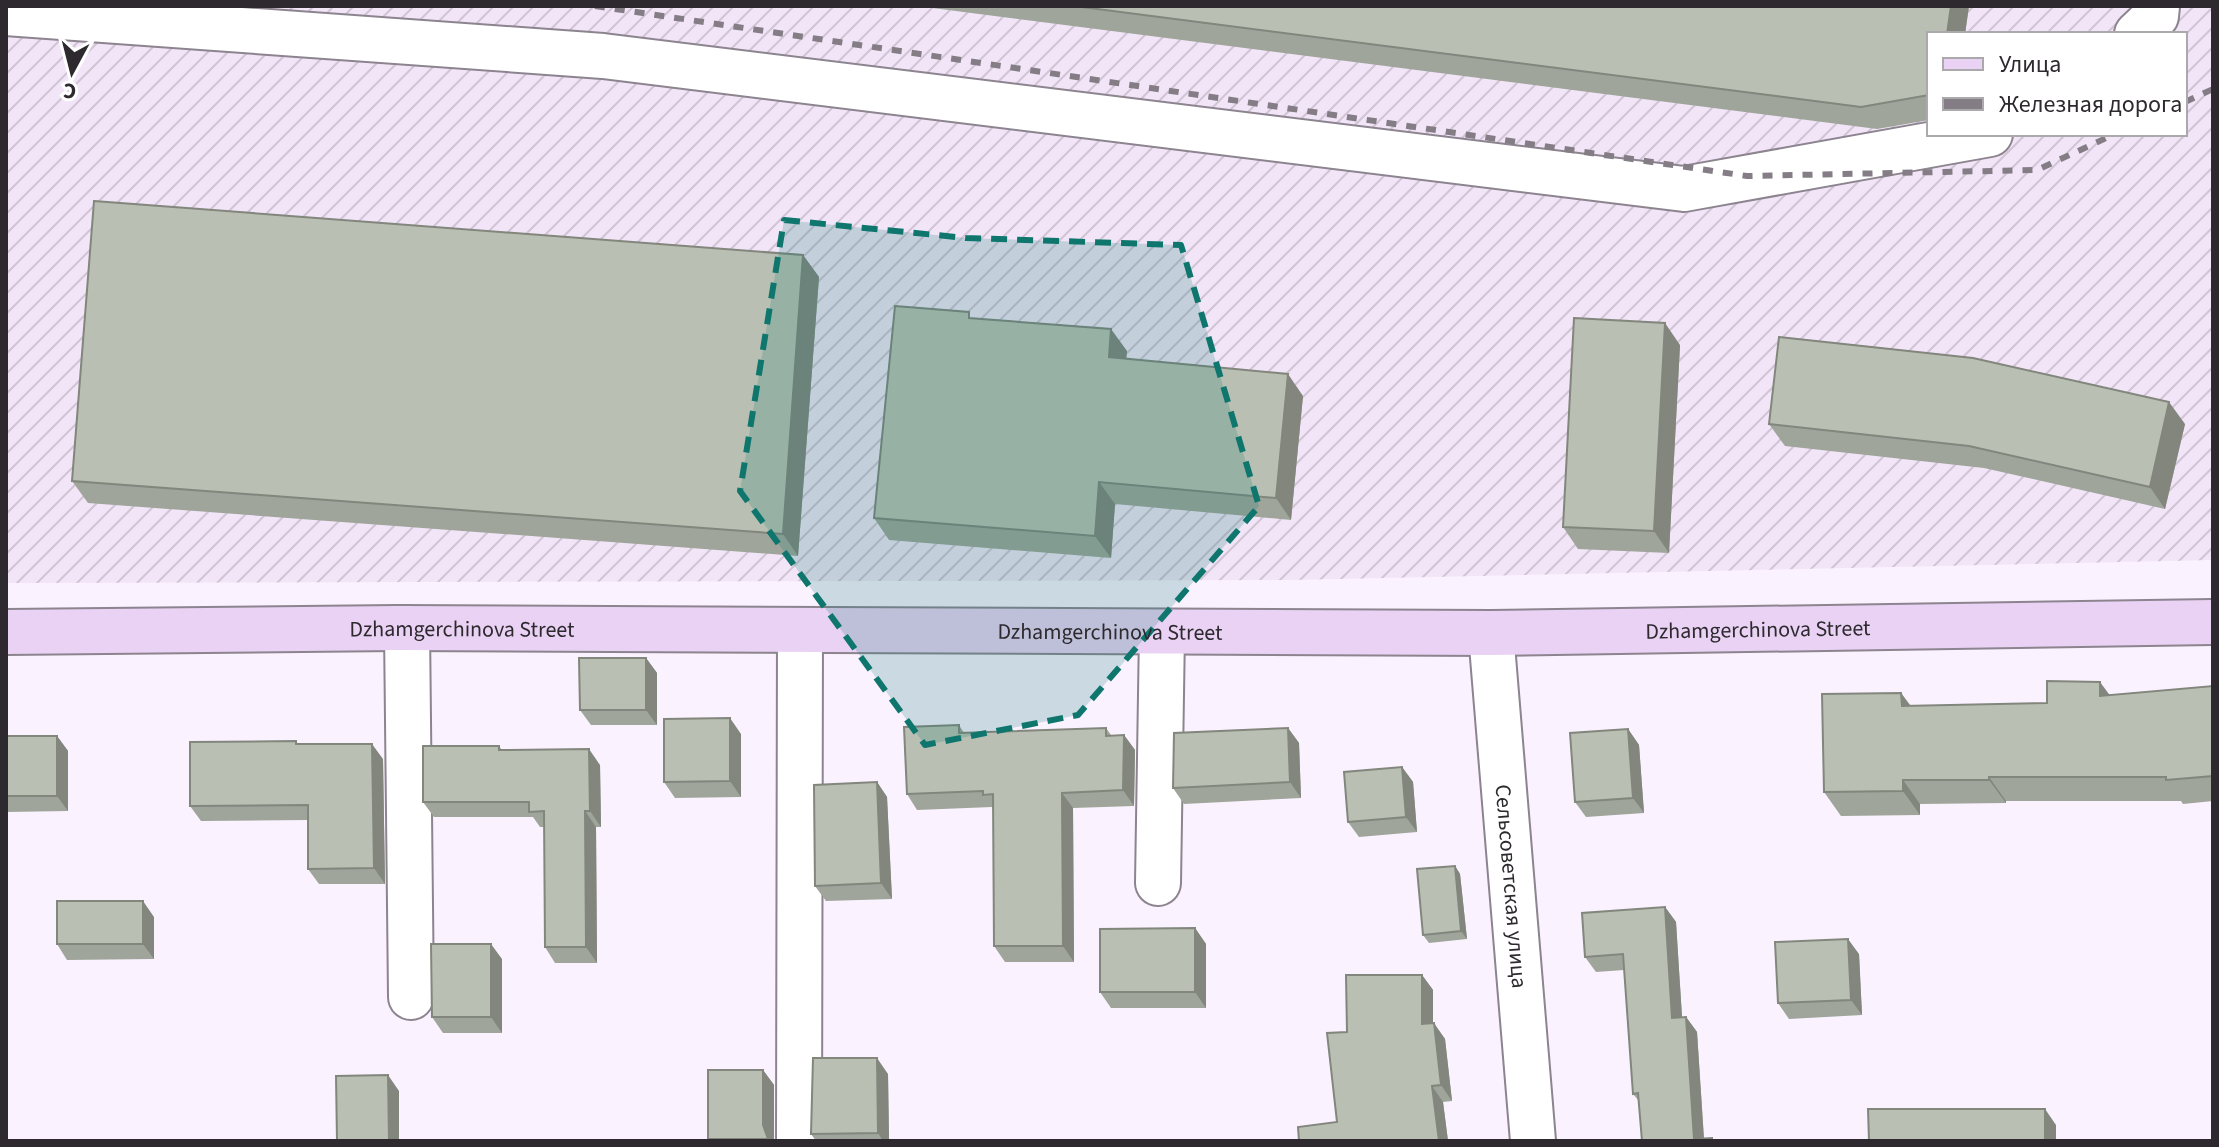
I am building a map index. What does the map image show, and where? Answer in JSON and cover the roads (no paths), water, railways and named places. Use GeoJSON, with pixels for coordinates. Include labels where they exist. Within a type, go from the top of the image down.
{"type":"FeatureCollection","features":[{"type":"Feature","properties":{"kind":"street"},"geometry":{"type":"LineString","coordinates":[[2139,32],[2156,16],[2157,6]]}},
{"type":"Feature","properties":{"kind":"street"},"geometry":{"type":"LineString","coordinates":[[6,13],[603,56],[1684,189],[1979,136]]}},
{"type":"Feature","properties":{"kind":"street","name":"Dzhamgerchinova Street"},"geometry":{"type":"LineString","coordinates":[[6,632],[407,628],[1491,633],[2213,622]]}},
{"type":"Feature","properties":{"kind":"street"},"geometry":{"type":"LineString","coordinates":[[407,628],[411,997]]}},
{"type":"Feature","properties":{"kind":"street"},"geometry":{"type":"LineString","coordinates":[[799,1141],[800,630]]}},
{"type":"Feature","properties":{"kind":"street"},"geometry":{"type":"LineString","coordinates":[[1158,883],[1162,632]]}},
{"type":"Feature","properties":{"kind":"street","name":"Сельсоветская улица"},"geometry":{"type":"LineString","coordinates":[[1491,633],[1533,1141]]}},
{"type":"Feature","properties":{"kind":"railway"},"geometry":{"type":"LineString","coordinates":[[595,6],[1747,176],[2037,170],[2111,136]]}},
{"type":"Feature","properties":{"kind":"railway"},"geometry":{"type":"LineString","coordinates":[[2187,101],[2213,89]]}}]}
